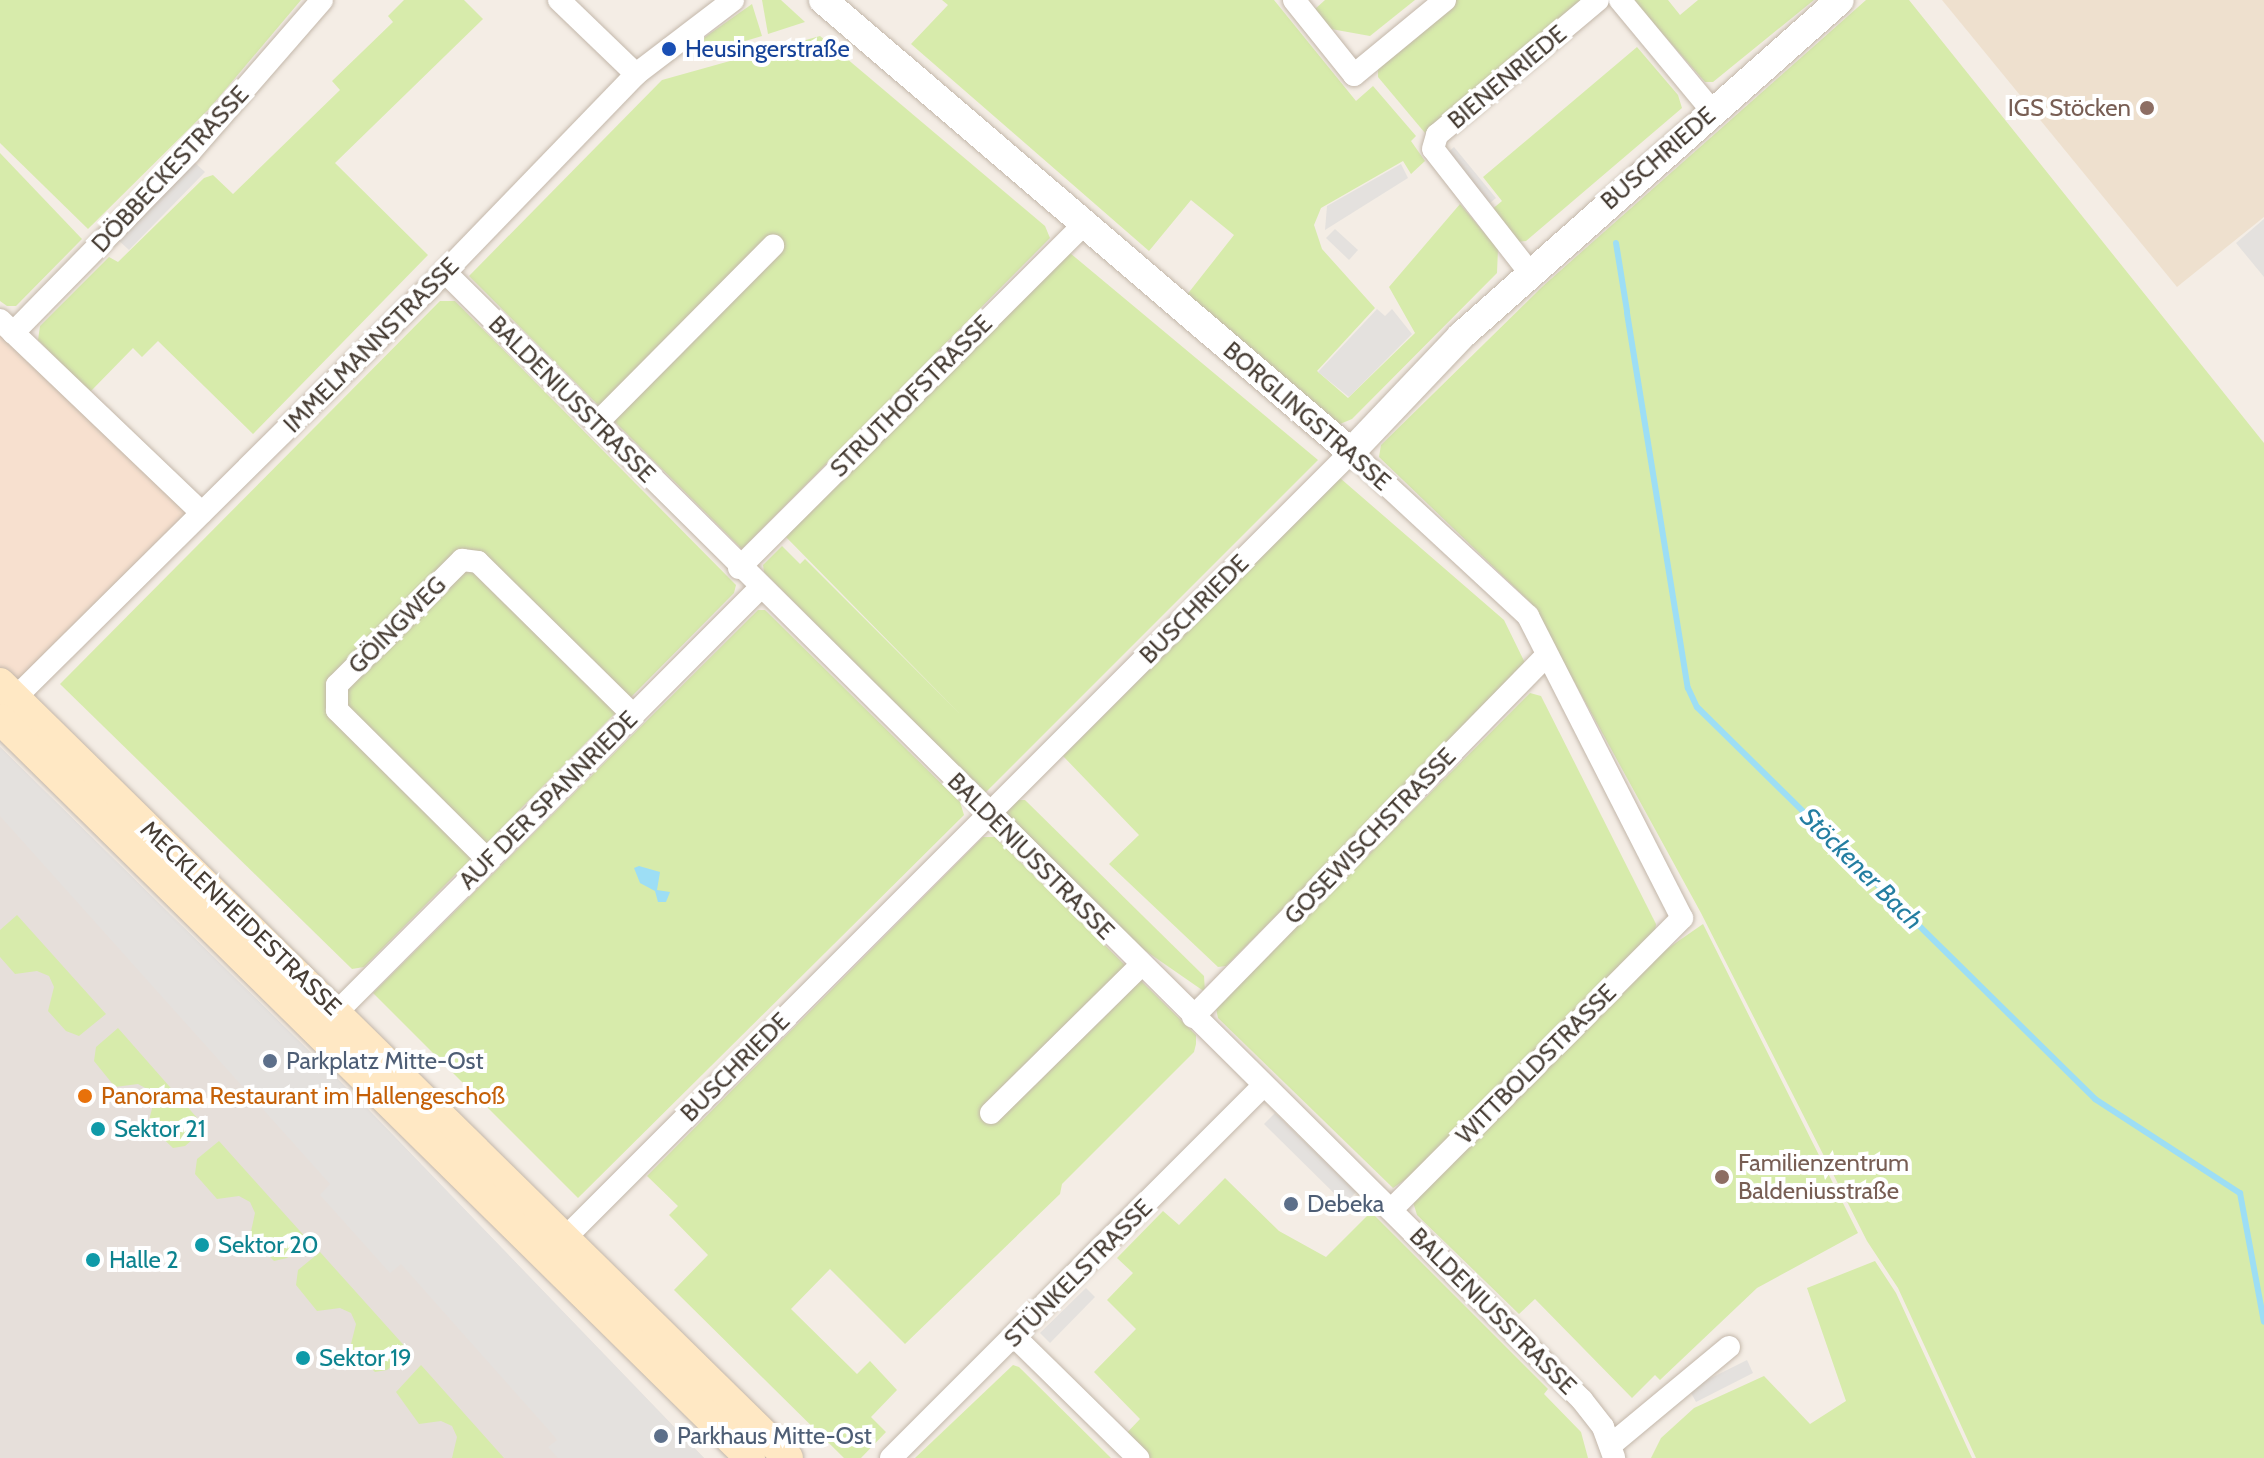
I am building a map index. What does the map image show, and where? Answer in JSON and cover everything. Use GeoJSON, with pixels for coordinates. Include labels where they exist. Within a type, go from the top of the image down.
{"type":"FeatureCollection","features":[{"type":"Feature","properties":{"kind":"main road","name":"MECKLENHEIDESTRASSE"},"geometry":{"type":"LineString","coordinates":[[7,708],[337,1012],[788,1458]]}},
{"type":"Feature","properties":{"kind":"main road","name":"MECKLENHEIDESTRASSE"},"geometry":{"type":"LineString","coordinates":[[7,708],[750,1458]]}},
{"type":"Feature","properties":{"kind":"street","name":"DÖBBECKESTRASSE"},"geometry":{"type":"LineString","coordinates":[[6,326],[190,152],[322,0]]}},
{"type":"Feature","properties":{"kind":"street"},"geometry":{"type":"LineString","coordinates":[[559,0],[636,74]]}},
{"type":"Feature","properties":{"kind":"street","name":"IMMELMANNSTRASSE"},"geometry":{"type":"LineString","coordinates":[[7,708],[445,272],[636,74],[733,0]]}},
{"type":"Feature","properties":{"kind":"street","name":"BORGLINGSTRASSE"},"geometry":{"type":"LineString","coordinates":[[823,0],[1351,452],[1528,616],[1682,918]]}},
{"type":"Feature","properties":{"kind":"street"},"geometry":{"type":"LineString","coordinates":[[1294,0],[1354,75],[1445,0]]}},
{"type":"Feature","properties":{"kind":"street","name":"BIENENRIEDE"},"geometry":{"type":"LineString","coordinates":[[1530,273],[1433,149],[1437,135],[1598,0]]}},
{"type":"Feature","properties":{"kind":"street"},"geometry":{"type":"LineString","coordinates":[[1620,0],[1712,111]]}},
{"type":"Feature","properties":{"kind":"street","name":"BUSCHRIEDE"},"geometry":{"type":"LineString","coordinates":[[565,1238],[1351,452],[1461,336],[1840,0]]}},
{"type":"Feature","properties":{"kind":"street","name":"STRUTHOFSTRASSE"},"geometry":{"type":"LineString","coordinates":[[739,568],[1084,224]]}},
{"type":"Feature","properties":{"kind":"street"},"geometry":{"type":"LineString","coordinates":[[597,423],[773,246]]}},
{"type":"Feature","properties":{"kind":"street","name":"BALDENIUSSTRASSE"},"geometry":{"type":"LineString","coordinates":[[445,272],[739,568],[1582,1400],[1613,1451],[1729,1347]]}},
{"type":"Feature","properties":{"kind":"street"},"geometry":{"type":"LineString","coordinates":[[6,326],[202,513]]}},
{"type":"Feature","properties":{"kind":"street","name":"GÖINGWEG"},"geometry":{"type":"LineString","coordinates":[[488,860],[337,710],[333,694],[347,674],[462,560],[478,562],[633,715]]}},
{"type":"Feature","properties":{"kind":"street","name":"AUF DER SPANNRIEDE"},"geometry":{"type":"LineString","coordinates":[[337,1012],[760,588]]}},
{"type":"Feature","properties":{"kind":"street","name":"GOSEWISCHSTRASSE"},"geometry":{"type":"LineString","coordinates":[[1193,1017],[1547,655]]}},
{"type":"Feature","properties":{"kind":"street","name":"WITTBOLDSTRASSE"},"geometry":{"type":"LineString","coordinates":[[1391,1210],[1682,918]]}},
{"type":"Feature","properties":{"kind":"street"},"geometry":{"type":"LineString","coordinates":[[991,1113],[1141,965]]}},
{"type":"Feature","properties":{"kind":"street","name":"STÜNKELSTRASSE"},"geometry":{"type":"LineString","coordinates":[[891,1458],[1263,1086]]}},
{"type":"Feature","properties":{"kind":"street"},"geometry":{"type":"LineString","coordinates":[[1015,1337],[1138,1458]]}},
{"type":"Feature","properties":{"kind":"shaded area","name":"IGS Stöcken"},"geometry":{"type":"Polygon","coordinates":[[[1942,0],[2264,0],[2264,217],[2177,287],[1942,0]]]}},
{"type":"Feature","properties":{"kind":"shaded area"},"geometry":{"type":"Polygon","coordinates":[[[1454,147],[1496,198],[1485,207],[1443,157],[1454,147]]]}},
{"type":"Feature","properties":{"kind":"shaded area"},"geometry":{"type":"Polygon","coordinates":[[[192,160],[205,172],[129,250],[116,238],[192,160]]]}},
{"type":"Feature","properties":{"kind":"shaded area"},"geometry":{"type":"Polygon","coordinates":[[[1401,164],[1408,178],[1325,230],[1327,206],[1401,164]]]}},
{"type":"Feature","properties":{"kind":"shaded area"},"geometry":{"type":"Polygon","coordinates":[[[2264,219],[2264,277],[2236,243],[2264,219]]]}},
{"type":"Feature","properties":{"kind":"shaded area"},"geometry":{"type":"Polygon","coordinates":[[[1335,229],[1358,250],[1349,260],[1326,238],[1335,229]]]}},
{"type":"Feature","properties":{"kind":"shaded area"},"geometry":{"type":"Polygon","coordinates":[[[1377,309],[1385,316],[1392,309],[1412,334],[1349,397],[1318,372],[1377,309]]]}},
{"type":"Feature","properties":{"kind":"shaded area"},"geometry":{"type":"Polygon","coordinates":[[[0,320],[202,513],[15,698],[0,683],[0,320]]]}},
{"type":"Feature","properties":{"kind":"shaded area"},"geometry":{"type":"Polygon","coordinates":[[[0,747],[365,1106],[704,1458],[0,1458],[0,747]]]}},
{"type":"Feature","properties":{"kind":"shaded area","name":"Parkplatz Mitte-Ost"},"geometry":{"type":"Polygon","coordinates":[[[0,747],[365,1106],[704,1458],[558,1458],[548,1447],[557,1440],[554,1436],[401,1264],[390,1273],[320,1195],[330,1184],[0,816],[0,747]]]}},
{"type":"Feature","properties":{"kind":"shaded area"},"geometry":{"type":"Polygon","coordinates":[[[1275,1113],[1356,1192],[1345,1204],[1264,1124],[1275,1113]]]}},
{"type":"Feature","properties":{"kind":"shaded area"},"geometry":{"type":"Polygon","coordinates":[[[1086,1288],[1095,1297],[1050,1343],[1040,1333],[1086,1288]]]}},
{"type":"Feature","properties":{"kind":"shaded area"},"geometry":{"type":"Polygon","coordinates":[[[1747,1360],[1753,1373],[1696,1402],[1689,1389],[1747,1360]]]}},
{"type":"Feature","properties":{"kind":"green space"},"geometry":{"type":"Polygon","coordinates":[[[0,0],[301,0],[209,109],[88,229],[0,143],[0,0]]]}},
{"type":"Feature","properties":{"kind":"green space"},"geometry":{"type":"Polygon","coordinates":[[[404,0],[464,0],[483,19],[335,163],[428,255],[253,434],[158,341],[142,357],[133,348],[90,392],[38,340],[40,326],[109,257],[118,262],[204,178],[213,175],[233,194],[340,90],[332,81],[393,22],[388,16],[404,0]]]}},
{"type":"Feature","properties":{"kind":"green space"},"geometry":{"type":"Polygon","coordinates":[[[762,0],[781,0],[805,22],[768,34],[762,0]]]}},
{"type":"Feature","properties":{"kind":"green space"},"geometry":{"type":"Polygon","coordinates":[[[942,0],[1274,0],[1356,101],[1373,86],[1416,136],[1411,141],[1425,161],[1411,174],[1403,161],[1321,208],[1314,225],[1322,249],[1375,308],[1317,371],[1348,398],[1415,333],[1389,287],[1460,204],[1498,249],[1497,273],[1352,419],[1340,424],[1186,296],[1234,235],[1191,200],[1149,251],[911,44],[948,5],[942,0]]]}},
{"type":"Feature","properties":{"kind":"green space"},"geometry":{"type":"Polygon","coordinates":[[[1325,0],[1415,0],[1370,36],[1331,29],[1314,10],[1325,0]]]}},
{"type":"Feature","properties":{"kind":"green space"},"geometry":{"type":"Polygon","coordinates":[[[1454,0],[1585,0],[1425,133],[1378,77],[1378,66],[1454,0]]]}},
{"type":"Feature","properties":{"kind":"green space"},"geometry":{"type":"Polygon","coordinates":[[[1633,0],[1668,0],[1680,15],[1698,0],[1814,0],[1713,82],[1705,82],[1633,0]]]}},
{"type":"Feature","properties":{"kind":"green space"},"geometry":{"type":"Polygon","coordinates":[[[1866,0],[1909,0],[2264,443],[2264,1458],[1976,1458],[1898,1288],[1867,1241],[1701,913],[1531,603],[1379,457],[1381,445],[1543,286],[1866,0]]]}},
{"type":"Feature","properties":{"kind":"green space"},"geometry":{"type":"Polygon","coordinates":[[[752,4],[762,36],[702,54],[698,42],[752,4]]]}},
{"type":"Feature","properties":{"kind":"green space"},"geometry":{"type":"Polygon","coordinates":[[[820,36],[1045,226],[1050,238],[742,549],[469,276],[662,80],[820,36]]]}},
{"type":"Feature","properties":{"kind":"green space"},"geometry":{"type":"Polygon","coordinates":[[[1637,47],[1678,95],[1682,108],[1526,241],[1516,242],[1490,211],[1502,201],[1483,177],[1637,47]]]}},
{"type":"Feature","properties":{"kind":"green space"},"geometry":{"type":"Polygon","coordinates":[[[0,153],[82,239],[16,306],[7,306],[0,301],[0,153]]]}},
{"type":"Feature","properties":{"kind":"green space"},"geometry":{"type":"Polygon","coordinates":[[[1070,253],[1318,460],[985,793],[764,572],[763,565],[782,546],[800,564],[805,559],[960,714],[784,535],[1070,253]]]}},
{"type":"Feature","properties":{"kind":"green space"},"geometry":{"type":"Polygon","coordinates":[[[440,301],[455,301],[736,585],[734,593],[364,967],[352,969],[60,684],[440,301]]]}},
{"type":"Feature","properties":{"kind":"green space"},"geometry":{"type":"Polygon","coordinates":[[[1340,478],[1504,620],[1526,665],[1226,966],[1218,967],[1109,864],[1139,835],[1063,756],[1340,478]]]}},
{"type":"Feature","properties":{"kind":"green space"},"geometry":{"type":"Polygon","coordinates":[[[758,610],[765,610],[960,802],[964,815],[578,1198],[373,993],[758,610]]]}},
{"type":"Feature","properties":{"kind":"green space"},"geometry":{"type":"Polygon","coordinates":[[[1530,693],[1541,696],[1656,924],[1655,932],[1419,1170],[1393,1188],[1218,1018],[1216,1008],[1530,693]]]}},
{"type":"Feature","properties":{"kind":"green space"},"geometry":{"type":"Polygon","coordinates":[[[1018,800],[1025,800],[1204,976],[1205,992],[1140,947],[1005,814],[1018,800]]]}},
{"type":"Feature","properties":{"kind":"green space"},"geometry":{"type":"Polygon","coordinates":[[[983,837],[995,837],[1196,1035],[1196,1044],[1194,1052],[1062,1184],[1060,1194],[905,1344],[830,1269],[791,1309],[857,1374],[870,1361],[897,1390],[871,1417],[886,1432],[861,1458],[844,1458],[674,1290],[708,1255],[669,1215],[678,1206],[647,1176],[983,837]]]}},
{"type":"Feature","properties":{"kind":"green space"},"geometry":{"type":"Polygon","coordinates":[[[17,915],[106,1014],[79,1036],[66,1031],[48,1011],[54,987],[49,976],[37,971],[15,974],[0,957],[0,930],[17,915]]]}},
{"type":"Feature","properties":{"kind":"green space"},"geometry":{"type":"Polygon","coordinates":[[[1703,924],[1858,1233],[1757,1288],[1660,1380],[1655,1375],[1632,1398],[1535,1299],[1519,1314],[1417,1215],[1413,1202],[1664,951],[1703,924]]]}},
{"type":"Feature","properties":{"kind":"green space"},"geometry":{"type":"Polygon","coordinates":[[[118,1028],[206,1128],[185,1146],[173,1148],[148,1124],[154,1101],[149,1090],[138,1084],[115,1087],[94,1061],[96,1047],[118,1028]]]}},
{"type":"Feature","properties":{"kind":"green space"},"geometry":{"type":"Polygon","coordinates":[[[219,1141],[308,1240],[287,1258],[274,1261],[250,1236],[255,1213],[250,1202],[239,1196],[217,1199],[195,1174],[197,1159],[219,1141]]]}},
{"type":"Feature","properties":{"kind":"green space"},"geometry":{"type":"Polygon","coordinates":[[[1225,1178],[1279,1231],[1326,1257],[1371,1212],[1548,1389],[1544,1394],[1581,1432],[1588,1458],[1143,1458],[1122,1438],[1140,1419],[1094,1372],[1136,1329],[1107,1300],[1133,1273],[1117,1258],[1163,1211],[1179,1225],[1225,1178]]]}},
{"type":"Feature","properties":{"kind":"green space"},"geometry":{"type":"Polygon","coordinates":[[[320,1252],[409,1351],[387,1370],[375,1372],[350,1348],[356,1324],[351,1313],[340,1308],[317,1311],[296,1285],[298,1270],[320,1252]]]}},
{"type":"Feature","properties":{"kind":"green space"},"geometry":{"type":"Polygon","coordinates":[[[1875,1261],[1896,1293],[1972,1458],[1651,1458],[1661,1438],[1694,1408],[1764,1376],[1810,1424],[1846,1401],[1807,1288],[1875,1261]]]}},
{"type":"Feature","properties":{"kind":"green space"},"geometry":{"type":"Polygon","coordinates":[[[421,1365],[504,1458],[452,1458],[457,1437],[452,1426],[441,1421],[419,1424],[396,1392],[421,1365]]]}},
{"type":"Feature","properties":{"kind":"green space"},"geometry":{"type":"Polygon","coordinates":[[[1013,1365],[1019,1367],[1111,1458],[915,1458],[1013,1365]]]}},
{"type":"Feature","properties":{"kind":"water"},"geometry":{"type":"Polygon","coordinates":[[[639,866],[660,872],[657,890],[670,892],[666,902],[658,902],[655,891],[640,883],[634,868],[639,866]]]}},
{"type":"Feature","properties":{"kind":"waterway","name":"Stöckener Bach"},"geometry":{"type":"LineString","coordinates":[[1616,243],[1627,311]]}},
{"type":"Feature","properties":{"kind":"waterway","name":"Stöckener Bach"},"geometry":{"type":"LineString","coordinates":[[1627,313],[1688,688],[1697,707],[2095,1099],[2240,1193],[2264,1322]]}},
{"type":"Feature","properties":{"kind":"place","name":"Heusingerstraße"},"geometry":{"type":"Point","coordinates":[669,49]}},
{"type":"Feature","properties":{"kind":"place","name":"IGS Stöcken"},"geometry":{"type":"Point","coordinates":[2147,108]}},
{"type":"Feature","properties":{"kind":"place","name":"Parkplatz Mitte-Ost"},"geometry":{"type":"Point","coordinates":[270,1061]}},
{"type":"Feature","properties":{"kind":"place","name":"Panorama Restaurant im Hallengeschoß"},"geometry":{"type":"Point","coordinates":[85,1096]}},
{"type":"Feature","properties":{"kind":"place","name":"Sektor 21"},"geometry":{"type":"Point","coordinates":[98,1129]}},
{"type":"Feature","properties":{"kind":"place","name":"Familienzentrum Baldeniusstraße"},"geometry":{"type":"Point","coordinates":[1722,1177]}},
{"type":"Feature","properties":{"kind":"place","name":"Debeka"},"geometry":{"type":"Point","coordinates":[1291,1204]}},
{"type":"Feature","properties":{"kind":"place","name":"Sektor 20"},"geometry":{"type":"Point","coordinates":[202,1245]}},
{"type":"Feature","properties":{"kind":"place","name":"Halle 2"},"geometry":{"type":"Point","coordinates":[93,1260]}},
{"type":"Feature","properties":{"kind":"place","name":"Sektor 19"},"geometry":{"type":"Point","coordinates":[303,1358]}},
{"type":"Feature","properties":{"kind":"place","name":"Parkhaus Mitte-Ost"},"geometry":{"type":"Point","coordinates":[661,1436]}}]}
